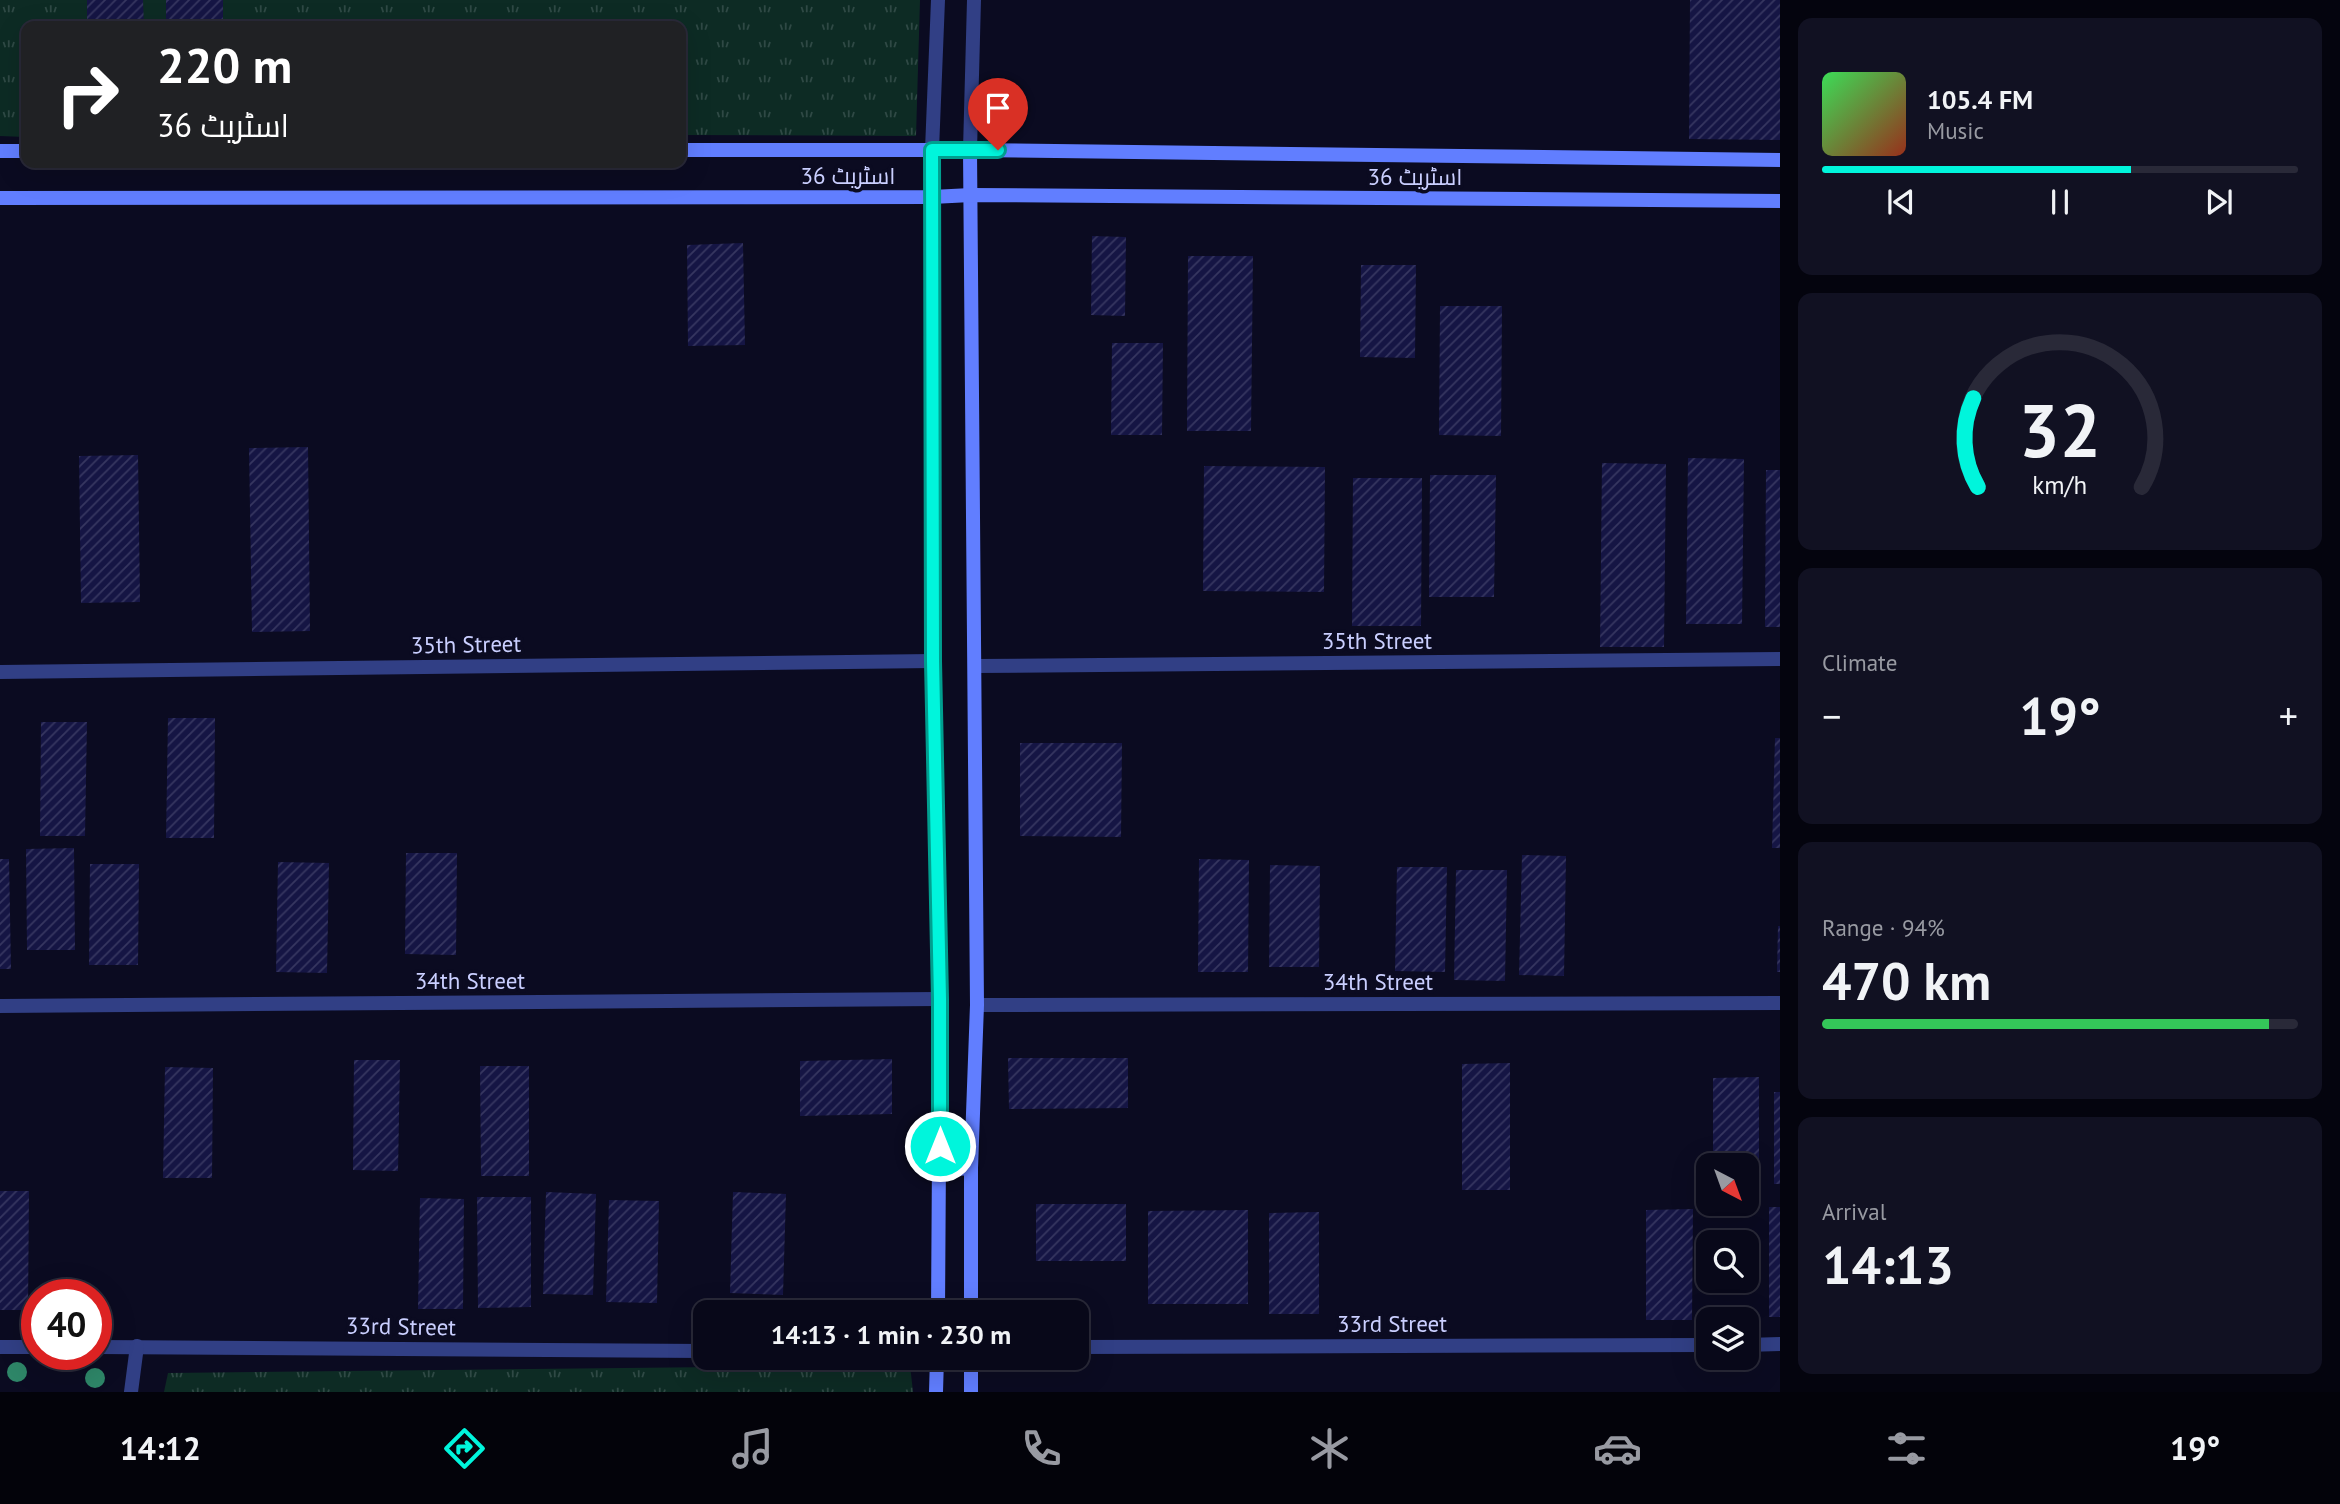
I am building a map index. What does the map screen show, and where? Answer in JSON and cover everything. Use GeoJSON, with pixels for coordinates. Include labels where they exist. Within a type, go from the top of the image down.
{"type":"FeatureCollection","features":[{"type":"Feature","properties":{"kind":"street"},"geometry":{"type":"LineString","coordinates":[[938,0],[932,197],[933,661],[940,999],[938,1300]]}},
{"type":"Feature","properties":{"kind":"street"},"geometry":{"type":"LineString","coordinates":[[971,1300],[971,1168],[977,1005],[970,150],[974,0]]}},
{"type":"Feature","properties":{"kind":"street","name":"اسٹریٹ 36"},"geometry":{"type":"LineString","coordinates":[[686,150],[970,150],[1780,160]]}},
{"type":"Feature","properties":{"kind":"street"},"geometry":{"type":"LineString","coordinates":[[0,152],[21,151]]}},
{"type":"Feature","properties":{"kind":"street","name":"اسٹریٹ 36"},"geometry":{"type":"LineString","coordinates":[[0,198],[971,195],[1780,201]]}},
{"type":"Feature","properties":{"kind":"street","name":"35th Street"},"geometry":{"type":"LineString","coordinates":[[975,666],[1780,660]]}},
{"type":"Feature","properties":{"kind":"street","name":"35th Street"},"geometry":{"type":"LineString","coordinates":[[0,673],[933,661]]}},
{"type":"Feature","properties":{"kind":"street","name":"34th Street"},"geometry":{"type":"LineString","coordinates":[[0,1006],[940,999]]}},
{"type":"Feature","properties":{"kind":"street","name":"34th Street"},"geometry":{"type":"LineString","coordinates":[[977,1005],[1780,1003]]}},
{"type":"Feature","properties":{"kind":"street"},"geometry":{"type":"LineString","coordinates":[[940,1170],[971,1168]]}},
{"type":"Feature","properties":{"kind":"street"},"geometry":{"type":"LineString","coordinates":[[1759,1345],[1780,1344]]}},
{"type":"Feature","properties":{"kind":"street","name":"33rd Street"},"geometry":{"type":"LineString","coordinates":[[1089,1347],[1696,1345]]}},
{"type":"Feature","properties":{"kind":"street"},"geometry":{"type":"LineString","coordinates":[[131,1392],[137,1346]]}},
{"type":"Feature","properties":{"kind":"street"},"geometry":{"type":"LineString","coordinates":[[0,1348],[21,1347]]}},
{"type":"Feature","properties":{"kind":"street","name":"33rd Street"},"geometry":{"type":"LineString","coordinates":[[112,1347],[693,1352]]}},
{"type":"Feature","properties":{"kind":"street"},"geometry":{"type":"LineString","coordinates":[[936,1392],[937,1370]]}},
{"type":"Feature","properties":{"kind":"street"},"geometry":{"type":"LineString","coordinates":[[971,1370],[971,1392]]}},
{"type":"Feature","properties":{"kind":"green space"},"geometry":{"type":"Polygon","coordinates":[[[0,0],[62,0],[62,21],[21,21],[21,137],[0,136],[0,0]]]}},
{"type":"Feature","properties":{"kind":"green space"},"geometry":{"type":"Polygon","coordinates":[[[62,0],[237,0],[237,21],[62,21],[62,0]]]}},
{"type":"Feature","properties":{"kind":"green space"},"geometry":{"type":"Polygon","coordinates":[[[237,0],[920,0],[916,136],[686,135],[686,21],[237,21],[237,0]]]}},
{"type":"Feature","properties":{"kind":"green space"},"geometry":{"type":"Polygon","coordinates":[[[693,1367],[693,1370],[911,1370],[913,1392],[164,1392],[168,1373],[693,1367]]]}},
{"type":"Feature","properties":{"kind":"building"},"geometry":{"type":"Polygon","coordinates":[[[87,0],[143,0],[144,21],[87,21],[87,0]]]}},
{"type":"Feature","properties":{"kind":"building"},"geometry":{"type":"Polygon","coordinates":[[[166,0],[223,0],[223,21],[166,21],[166,0]]]}},
{"type":"Feature","properties":{"kind":"building"},"geometry":{"type":"Polygon","coordinates":[[[1690,0],[1780,0],[1780,140],[1689,139],[1690,0]]]}},
{"type":"Feature","properties":{"kind":"building"},"geometry":{"type":"Polygon","coordinates":[[[1092,236],[1126,237],[1125,316],[1091,315],[1092,236]]]}},
{"type":"Feature","properties":{"kind":"building"},"geometry":{"type":"Polygon","coordinates":[[[743,243],[745,345],[688,346],[687,245],[743,243]]]}},
{"type":"Feature","properties":{"kind":"building"},"geometry":{"type":"Polygon","coordinates":[[[1188,256],[1253,256],[1251,431],[1187,431],[1188,256]]]}},
{"type":"Feature","properties":{"kind":"building"},"geometry":{"type":"Polygon","coordinates":[[[1361,265],[1416,265],[1415,358],[1360,357],[1361,265]]]}},
{"type":"Feature","properties":{"kind":"building"},"geometry":{"type":"Polygon","coordinates":[[[1440,306],[1502,306],[1501,436],[1439,435],[1440,306]]]}},
{"type":"Feature","properties":{"kind":"building"},"geometry":{"type":"Polygon","coordinates":[[[1112,343],[1163,343],[1162,435],[1111,435],[1112,343]]]}},
{"type":"Feature","properties":{"kind":"building"},"geometry":{"type":"Polygon","coordinates":[[[308,447],[310,631],[252,632],[249,448],[308,447]]]}},
{"type":"Feature","properties":{"kind":"building"},"geometry":{"type":"Polygon","coordinates":[[[138,455],[140,602],[81,603],[79,456],[138,455]]]}},
{"type":"Feature","properties":{"kind":"building"},"geometry":{"type":"Polygon","coordinates":[[[1688,458],[1744,459],[1742,624],[1686,624],[1688,458]]]}},
{"type":"Feature","properties":{"kind":"building"},"geometry":{"type":"Polygon","coordinates":[[[1602,463],[1666,464],[1664,647],[1600,647],[1602,463]]]}},
{"type":"Feature","properties":{"kind":"building"},"geometry":{"type":"Polygon","coordinates":[[[1204,466],[1325,467],[1324,592],[1203,591],[1204,466]]]}},
{"type":"Feature","properties":{"kind":"building"},"geometry":{"type":"Polygon","coordinates":[[[1766,470],[1780,470],[1780,627],[1765,627],[1766,470]]]}},
{"type":"Feature","properties":{"kind":"building"},"geometry":{"type":"Polygon","coordinates":[[[1430,475],[1496,475],[1494,597],[1429,597],[1430,475]]]}},
{"type":"Feature","properties":{"kind":"building"},"geometry":{"type":"Polygon","coordinates":[[[1353,478],[1422,478],[1421,626],[1352,626],[1353,478]]]}},
{"type":"Feature","properties":{"kind":"building"},"geometry":{"type":"Polygon","coordinates":[[[168,718],[215,718],[214,838],[166,838],[168,718]]]}},
{"type":"Feature","properties":{"kind":"building"},"geometry":{"type":"Polygon","coordinates":[[[41,722],[87,722],[85,836],[40,836],[41,722]]]}},
{"type":"Feature","properties":{"kind":"building"},"geometry":{"type":"Polygon","coordinates":[[[1775,738],[1780,738],[1780,848],[1772,848],[1775,738]]]}},
{"type":"Feature","properties":{"kind":"building"},"geometry":{"type":"Polygon","coordinates":[[[1020,743],[1122,743],[1121,837],[1020,836],[1020,743]]]}},
{"type":"Feature","properties":{"kind":"building"},"geometry":{"type":"Polygon","coordinates":[[[74,848],[75,950],[27,950],[26,849],[74,848]]]}},
{"type":"Feature","properties":{"kind":"building"},"geometry":{"type":"Polygon","coordinates":[[[406,853],[457,853],[456,955],[405,954],[406,853]]]}},
{"type":"Feature","properties":{"kind":"building"},"geometry":{"type":"Polygon","coordinates":[[[1522,855],[1566,856],[1564,976],[1519,975],[1522,855]]]}},
{"type":"Feature","properties":{"kind":"building"},"geometry":{"type":"Polygon","coordinates":[[[0,859],[9,859],[11,969],[0,969],[0,859]]]}},
{"type":"Feature","properties":{"kind":"building"},"geometry":{"type":"Polygon","coordinates":[[[1199,859],[1249,860],[1248,972],[1198,972],[1199,859]]]}},
{"type":"Feature","properties":{"kind":"building"},"geometry":{"type":"Polygon","coordinates":[[[278,862],[329,863],[327,973],[276,972],[278,862]]]}},
{"type":"Feature","properties":{"kind":"building"},"geometry":{"type":"Polygon","coordinates":[[[90,864],[139,864],[138,965],[89,965],[90,864]]]}},
{"type":"Feature","properties":{"kind":"building"},"geometry":{"type":"Polygon","coordinates":[[[1270,865],[1320,866],[1319,967],[1269,967],[1270,865]]]}},
{"type":"Feature","properties":{"kind":"building"},"geometry":{"type":"Polygon","coordinates":[[[1397,867],[1447,867],[1445,972],[1395,971],[1397,867]]]}},
{"type":"Feature","properties":{"kind":"building"},"geometry":{"type":"Polygon","coordinates":[[[1456,870],[1507,870],[1505,981],[1454,980],[1456,870]]]}},
{"type":"Feature","properties":{"kind":"building"},"geometry":{"type":"Polygon","coordinates":[[[1780,926],[1780,972],[1777,972],[1780,926]]]}},
{"type":"Feature","properties":{"kind":"building"},"geometry":{"type":"Polygon","coordinates":[[[1008,1058],[1128,1058],[1128,1108],[1009,1109],[1008,1058]]]}},
{"type":"Feature","properties":{"kind":"building"},"geometry":{"type":"Polygon","coordinates":[[[892,1059],[892,1114],[800,1116],[800,1061],[892,1059]]]}},
{"type":"Feature","properties":{"kind":"building"},"geometry":{"type":"Polygon","coordinates":[[[354,1060],[400,1060],[398,1171],[353,1170],[354,1060]]]}},
{"type":"Feature","properties":{"kind":"building"},"geometry":{"type":"Polygon","coordinates":[[[1510,1063],[1510,1190],[1462,1190],[1462,1064],[1510,1063]]]}},
{"type":"Feature","properties":{"kind":"building"},"geometry":{"type":"Polygon","coordinates":[[[480,1066],[529,1066],[529,1176],[481,1176],[480,1066]]]}},
{"type":"Feature","properties":{"kind":"building"},"geometry":{"type":"Polygon","coordinates":[[[165,1067],[213,1068],[212,1178],[163,1178],[165,1067]]]}},
{"type":"Feature","properties":{"kind":"building"},"geometry":{"type":"Polygon","coordinates":[[[1759,1077],[1759,1153],[1713,1153],[1713,1078],[1759,1077]]]}},
{"type":"Feature","properties":{"kind":"building"},"geometry":{"type":"Polygon","coordinates":[[[1774,1092],[1780,1092],[1780,1184],[1774,1184],[1774,1092]]]}},
{"type":"Feature","properties":{"kind":"building"},"geometry":{"type":"Polygon","coordinates":[[[0,1191],[29,1191],[28,1279],[21,1279],[21,1310],[0,1310],[0,1191]]]}},
{"type":"Feature","properties":{"kind":"building"},"geometry":{"type":"Polygon","coordinates":[[[546,1192],[596,1194],[593,1295],[543,1294],[546,1192]]]}},
{"type":"Feature","properties":{"kind":"building"},"geometry":{"type":"Polygon","coordinates":[[[733,1192],[786,1194],[783,1295],[730,1293],[733,1192]]]}},
{"type":"Feature","properties":{"kind":"building"},"geometry":{"type":"Polygon","coordinates":[[[477,1197],[531,1197],[531,1307],[478,1308],[477,1197]]]}},
{"type":"Feature","properties":{"kind":"building"},"geometry":{"type":"Polygon","coordinates":[[[420,1198],[464,1199],[463,1309],[418,1309],[420,1198]]]}},
{"type":"Feature","properties":{"kind":"building"},"geometry":{"type":"Polygon","coordinates":[[[609,1200],[659,1201],[657,1303],[606,1302],[609,1200]]]}},
{"type":"Feature","properties":{"kind":"building"},"geometry":{"type":"Polygon","coordinates":[[[1036,1204],[1126,1204],[1126,1261],[1036,1261],[1036,1204]]]}},
{"type":"Feature","properties":{"kind":"building"},"geometry":{"type":"Polygon","coordinates":[[[1769,1207],[1780,1207],[1780,1317],[1769,1317],[1769,1207]]]}},
{"type":"Feature","properties":{"kind":"building"},"geometry":{"type":"Polygon","coordinates":[[[1693,1209],[1692,1320],[1646,1320],[1646,1210],[1693,1209]]]}},
{"type":"Feature","properties":{"kind":"building"},"geometry":{"type":"Polygon","coordinates":[[[1248,1210],[1248,1304],[1148,1304],[1148,1211],[1248,1210]]]}},
{"type":"Feature","properties":{"kind":"building"},"geometry":{"type":"Polygon","coordinates":[[[1319,1212],[1319,1314],[1269,1314],[1269,1213],[1319,1212]]]}},
{"type":"Feature","properties":{"kind":"route"},"geometry":{"type":"LineString","coordinates":[[940,1146],[940,999],[933,661],[932,150],[998,150]]}}]}
